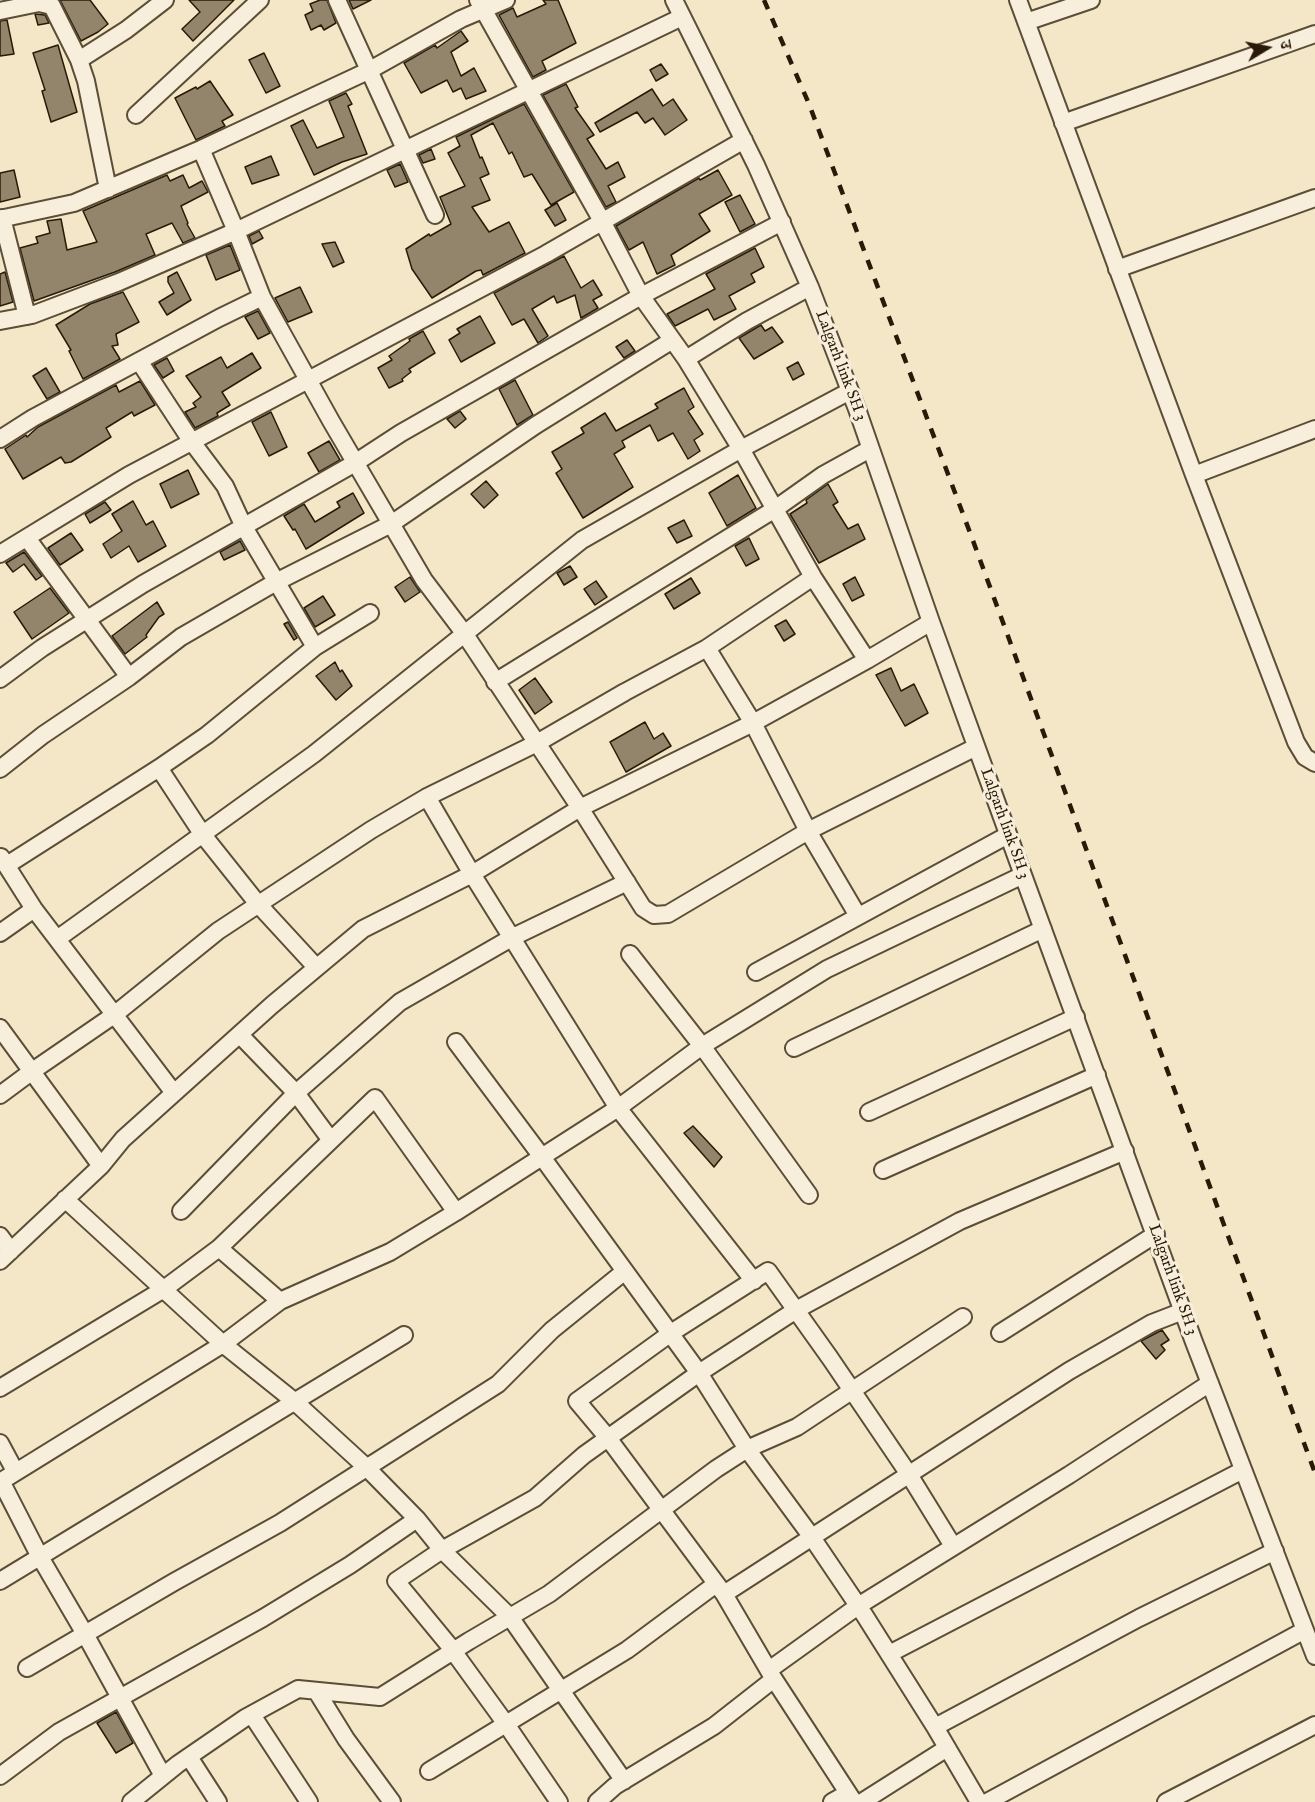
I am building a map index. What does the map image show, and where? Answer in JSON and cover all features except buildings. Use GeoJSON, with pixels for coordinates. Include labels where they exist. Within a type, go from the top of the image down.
{"type":"FeatureCollection","features":[{"type":"Feature","properties":{"kind":"street"},"geometry":{"type":"LineString","coordinates":[[79,60],[126,30],[165,0]]}},
{"type":"Feature","properties":{"kind":"street"},"geometry":{"type":"LineString","coordinates":[[136,115],[260,0]]}},
{"type":"Feature","properties":{"kind":"street"},"geometry":{"type":"LineString","coordinates":[[337,0],[435,215]]}},
{"type":"Feature","properties":{"kind":"street"},"geometry":{"type":"LineString","coordinates":[[27,316],[1,218],[57,207],[108,189],[201,149],[370,70],[461,19],[480,5],[506,0]]}},
{"type":"Feature","properties":{"kind":"street","name":"Lalgarh link SH 3"},"geometry":{"type":"LineString","coordinates":[[674,0],[744,140],[810,287],[850,391],[976,747],[1183,1311],[1315,1656]]}},
{"type":"Feature","properties":{"kind":"street"},"geometry":{"type":"LineString","coordinates":[[1018,0],[1194,475],[1296,742],[1305,757],[1315,763]]}},
{"type":"Feature","properties":{"kind":"street"},"geometry":{"type":"LineString","coordinates":[[1026,22],[1091,0]]}},
{"type":"Feature","properties":{"kind":"street"},"geometry":{"type":"LineString","coordinates":[[0,11],[39,3],[52,6],[79,60],[86,81],[108,189]]}},
{"type":"Feature","properties":{"kind":"street"},"geometry":{"type":"LineString","coordinates":[[480,5],[602,221],[641,296],[686,359],[741,449],[813,577],[867,660]]}},
{"type":"Feature","properties":{"kind":"street"},"geometry":{"type":"LineString","coordinates":[[0,321],[27,316],[119,282],[236,231],[682,17]]}},
{"type":"Feature","properties":{"kind":"street"},"geometry":{"type":"LineString","coordinates":[[1063,123],[1315,33]]}},
{"type":"Feature","properties":{"kind":"street"},"geometry":{"type":"LineString","coordinates":[[0,554],[129,475],[546,254],[744,140]]}},
{"type":"Feature","properties":{"kind":"street"},"geometry":{"type":"LineString","coordinates":[[201,149],[262,297],[355,463],[424,580],[464,633],[644,908],[654,915],[668,914],[808,831],[976,747]]}},
{"type":"Feature","properties":{"kind":"street"},"geometry":{"type":"LineString","coordinates":[[1118,269],[1315,198]]}},
{"type":"Feature","properties":{"kind":"street"},"geometry":{"type":"LineString","coordinates":[[0,679],[42,648],[143,584],[355,463],[401,433],[641,296],[782,222]]}},
{"type":"Feature","properties":{"kind":"street"},"geometry":{"type":"LineString","coordinates":[[686,359],[747,321],[810,287]]}},
{"type":"Feature","properties":{"kind":"street"},"geometry":{"type":"LineString","coordinates":[[0,439],[33,418],[262,297]]}},
{"type":"Feature","properties":{"kind":"street"},"geometry":{"type":"LineString","coordinates":[[0,769],[43,735],[129,677],[181,637],[276,582],[391,524],[536,425],[671,341]]}},
{"type":"Feature","properties":{"kind":"street"},"geometry":{"type":"LineString","coordinates":[[139,361],[192,442],[225,486],[244,527],[315,647]]}},
{"type":"Feature","properties":{"kind":"street"},"geometry":{"type":"LineString","coordinates":[[57,939],[314,754],[582,540],[741,449],[850,391]]}},
{"type":"Feature","properties":{"kind":"street"},"geometry":{"type":"LineString","coordinates":[[1194,475],[1315,429]]}},
{"type":"Feature","properties":{"kind":"street"},"geometry":{"type":"LineString","coordinates":[[495,681],[774,509],[823,475],[870,449]]}},
{"type":"Feature","properties":{"kind":"street"},"geometry":{"type":"LineString","coordinates":[[27,538],[129,677]]}},
{"type":"Feature","properties":{"kind":"street"},"geometry":{"type":"LineString","coordinates":[[0,1095],[114,1015],[218,931],[371,830],[427,797],[537,743],[706,648],[813,577]]}},
{"type":"Feature","properties":{"kind":"street"},"geometry":{"type":"LineString","coordinates":[[174,1094],[34,909],[3,860],[159,768],[207,735],[315,647],[370,613]]}},
{"type":"Feature","properties":{"kind":"street"},"geometry":{"type":"LineString","coordinates":[[0,1236],[6,1256],[101,1166],[123,1139],[316,967],[363,929],[472,874],[580,808],[753,723],[931,622]]}},
{"type":"Feature","properties":{"kind":"street"},"geometry":{"type":"LineString","coordinates":[[706,648],[753,723],[808,831],[858,916]]}},
{"type":"Feature","properties":{"kind":"street"},"geometry":{"type":"LineString","coordinates":[[159,768],[203,835],[258,904],[316,967]]}},
{"type":"Feature","properties":{"kind":"street"},"geometry":{"type":"LineString","coordinates":[[427,797],[472,874],[618,1108],[754,1281]]}},
{"type":"Feature","properties":{"kind":"street"},"geometry":{"type":"LineString","coordinates":[[756,972],[1008,835]]}},
{"type":"Feature","properties":{"kind":"street"},"geometry":{"type":"LineString","coordinates":[[163,1776],[86,1634],[40,1557],[1,1482],[15,1471],[223,1344],[280,1301],[390,1252],[456,1212],[618,1108],[702,1046],[827,969],[1023,875]]}},
{"type":"Feature","properties":{"kind":"street"},"geometry":{"type":"LineString","coordinates":[[182,1211],[296,1093],[400,1002],[513,937],[627,882]]}},
{"type":"Feature","properties":{"kind":"street"},"geometry":{"type":"LineString","coordinates":[[0,933],[34,909]]}},
{"type":"Feature","properties":{"kind":"street"},"geometry":{"type":"LineString","coordinates":[[794,1048],[1043,929]]}},
{"type":"Feature","properties":{"kind":"street"},"geometry":{"type":"LineString","coordinates":[[630,954],[702,1046],[809,1195]]}},
{"type":"Feature","properties":{"kind":"street"},"geometry":{"type":"LineString","coordinates":[[869,1112],[1076,1017]]}},
{"type":"Feature","properties":{"kind":"street"},"geometry":{"type":"LineString","coordinates":[[0,1028],[101,1166]]}},
{"type":"Feature","properties":{"kind":"street"},"geometry":{"type":"LineString","coordinates":[[240,1035],[296,1093],[330,1139]]}},
{"type":"Feature","properties":{"kind":"street"},"geometry":{"type":"LineString","coordinates":[[456,1042],[699,1373],[747,1449],[811,1536],[858,1606],[935,1727],[979,1802]]}},
{"type":"Feature","properties":{"kind":"street"},"geometry":{"type":"LineString","coordinates":[[883,1170],[1097,1075]]}},
{"type":"Feature","properties":{"kind":"street"},"geometry":{"type":"LineString","coordinates":[[0,1388],[164,1289],[219,1248],[375,1098],[456,1212]]}},
{"type":"Feature","properties":{"kind":"street"},"geometry":{"type":"LineString","coordinates":[[559,1802],[453,1652],[396,1581],[442,1550],[535,1498],[584,1455],[699,1373],[796,1310],[960,1221],[1125,1151]]}},
{"type":"Feature","properties":{"kind":"street"},"geometry":{"type":"LineString","coordinates":[[65,1199],[223,1344],[294,1401],[366,1467],[417,1518],[442,1550],[510,1617],[624,1780]]}},
{"type":"Feature","properties":{"kind":"street"},"geometry":{"type":"LineString","coordinates":[[1000,1333],[1156,1234]]}},
{"type":"Feature","properties":{"kind":"street"},"geometry":{"type":"LineString","coordinates":[[219,1248],[280,1301]]}},
{"type":"Feature","properties":{"kind":"street"},"geometry":{"type":"LineString","coordinates":[[27,1668],[280,1523],[498,1384],[552,1330],[625,1271]]}},
{"type":"Feature","properties":{"kind":"street"},"geometry":{"type":"LineString","coordinates":[[854,1799],[771,1674],[720,1589],[608,1438],[577,1401],[671,1333],[768,1271],[908,1473],[953,1546]]}},
{"type":"Feature","properties":{"kind":"street"},"geometry":{"type":"LineString","coordinates":[[429,1771],[627,1650],[720,1589],[811,1536],[1069,1371],[1152,1323],[1183,1311]]}},
{"type":"Feature","properties":{"kind":"street"},"geometry":{"type":"LineString","coordinates":[[131,1802],[189,1757],[252,1715],[298,1689],[380,1697],[549,1594],[716,1469],[747,1449],[797,1427],[963,1317]]}},
{"type":"Feature","properties":{"kind":"street"},"geometry":{"type":"LineString","coordinates":[[0,1581],[404,1335]]}},
{"type":"Feature","properties":{"kind":"street"},"geometry":{"type":"LineString","coordinates":[[597,1802],[624,1780],[714,1726],[771,1674],[858,1606],[1069,1475],[1210,1383]]}},
{"type":"Feature","properties":{"kind":"street"},"geometry":{"type":"LineString","coordinates":[[0,1443],[15,1471]]}},
{"type":"Feature","properties":{"kind":"street"},"geometry":{"type":"LineString","coordinates":[[889,1654],[1243,1470]]}},
{"type":"Feature","properties":{"kind":"street"},"geometry":{"type":"LineString","coordinates":[[0,1776],[59,1732],[263,1618],[350,1564],[417,1518]]}},
{"type":"Feature","properties":{"kind":"street"},"geometry":{"type":"LineString","coordinates":[[935,1727],[1139,1618],[1275,1551]]}},
{"type":"Feature","properties":{"kind":"street"},"geometry":{"type":"LineString","coordinates":[[987,1802],[1305,1630]]}},
{"type":"Feature","properties":{"kind":"street"},"geometry":{"type":"LineString","coordinates":[[317,1692],[346,1739],[392,1802]]}},
{"type":"Feature","properties":{"kind":"street"},"geometry":{"type":"LineString","coordinates":[[252,1715],[309,1802]]}},
{"type":"Feature","properties":{"kind":"street"},"geometry":{"type":"LineString","coordinates":[[1166,1802],[1315,1725]]}},
{"type":"Feature","properties":{"kind":"street"},"geometry":{"type":"LineString","coordinates":[[832,1802],[854,1799],[947,1748]]}},
{"type":"Feature","properties":{"kind":"street"},"geometry":{"type":"LineString","coordinates":[[189,1757],[218,1802]]}},
{"type":"Feature","properties":{"kind":"railway"},"geometry":{"type":"LineString","coordinates":[[764,0],[809,104],[972,538],[1315,1473]]}}]}
